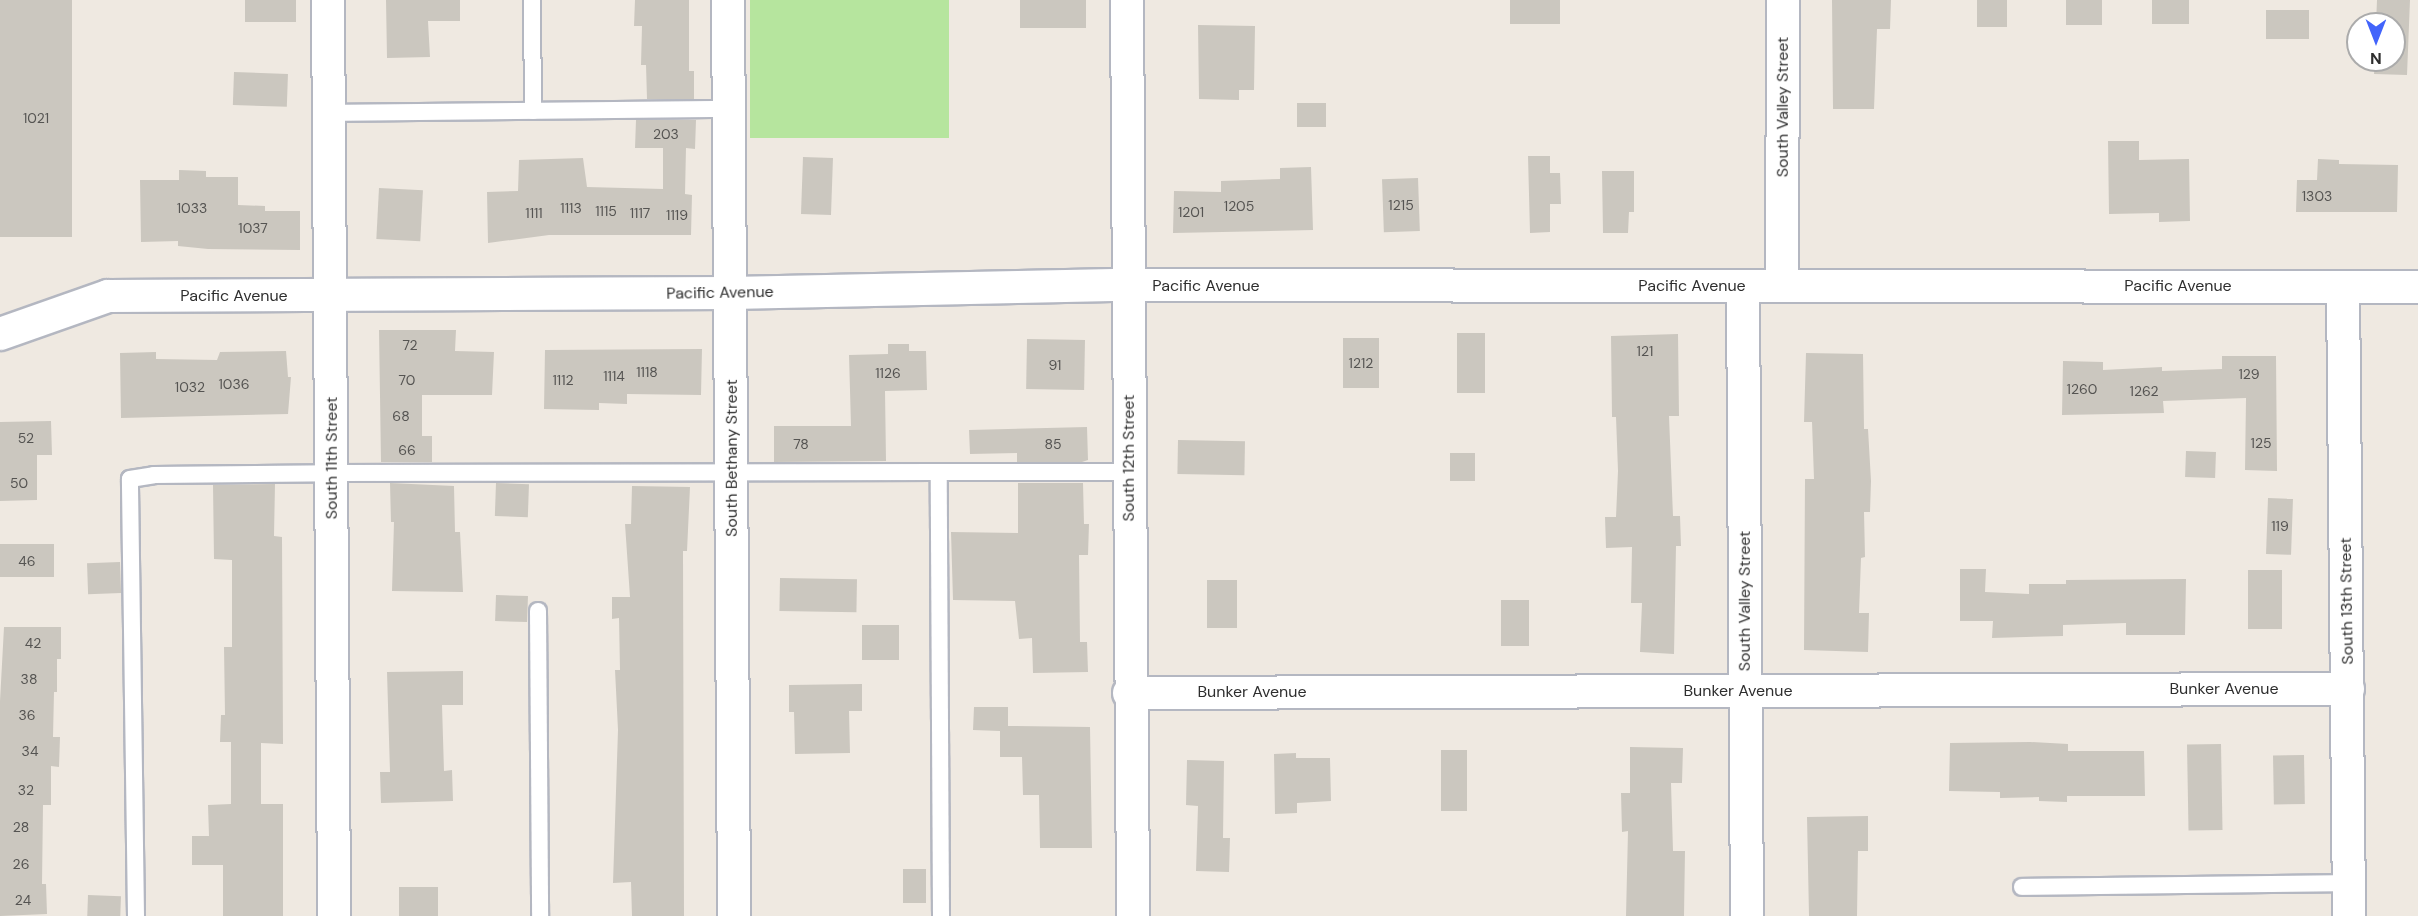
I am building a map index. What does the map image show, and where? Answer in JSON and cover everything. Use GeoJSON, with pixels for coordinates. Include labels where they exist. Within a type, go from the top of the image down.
{"type":"FeatureCollection","features":[{"type":"Feature","properties":{"kind":"street","name":"South 11th Street"},"geometry":{"type":"LineString","coordinates":[[328,0],[334,916]]}},
{"type":"Feature","properties":{"kind":"street","name":"South Bethany Street"},"geometry":{"type":"LineString","coordinates":[[728,0],[734,916]]}},
{"type":"Feature","properties":{"kind":"street","name":"South 12th Street"},"geometry":{"type":"LineString","coordinates":[[1127,0],[1129,693],[1133,916]]}},
{"type":"Feature","properties":{"kind":"street","name":"South Valley Street"},"geometry":{"type":"LineString","coordinates":[[1782,285],[1783,0]]}},
{"type":"Feature","properties":{"kind":"street","name":"Pacific Avenue"},"geometry":{"type":"LineString","coordinates":[[0,334],[108,296],[731,293],[1128,285],[2418,287]]}},
{"type":"Feature","properties":{"kind":"street","name":"South Valley Street"},"geometry":{"type":"LineString","coordinates":[[1743,286],[1747,916]]}},
{"type":"Feature","properties":{"kind":"street","name":"South 13th Street"},"geometry":{"type":"LineString","coordinates":[[2343,287],[2349,916]]}},
{"type":"Feature","properties":{"kind":"street","name":"Bunker Avenue"},"geometry":{"type":"LineString","coordinates":[[1129,693],[2348,688]]}},
{"type":"Feature","properties":{"kind":"lane"},"geometry":{"type":"LineString","coordinates":[[532,0],[533,111]]}},
{"type":"Feature","properties":{"kind":"lane"},"geometry":{"type":"LineString","coordinates":[[329,113],[729,109]]}},
{"type":"Feature","properties":{"kind":"lane"},"geometry":{"type":"LineString","coordinates":[[939,472],[941,916]]}},
{"type":"Feature","properties":{"kind":"lane"},"geometry":{"type":"LineString","coordinates":[[136,916],[130,479],[154,475],[332,473],[1129,472]]}},
{"type":"Feature","properties":{"kind":"lane"},"geometry":{"type":"LineString","coordinates":[[538,611],[540,916]]}},
{"type":"Feature","properties":{"kind":"lane"},"geometry":{"type":"LineString","coordinates":[[2022,887],[2349,883]]}},
{"type":"Feature","properties":{"kind":"green space"},"geometry":{"type":"Polygon","coordinates":[[[750,0],[949,0],[949,138],[750,138],[750,0]]]}},
{"type":"Feature","properties":{"kind":"building"},"geometry":{"type":"Polygon","coordinates":[[[0,0],[72,0],[72,237],[0,237],[0,0]]]}},
{"type":"Feature","properties":{"kind":"building"},"geometry":{"type":"Polygon","coordinates":[[[245,0],[296,0],[296,22],[245,22],[245,0]]]}},
{"type":"Feature","properties":{"kind":"building"},"geometry":{"type":"Polygon","coordinates":[[[386,0],[460,0],[460,21],[428,21],[430,57],[387,58],[386,0]]]}},
{"type":"Feature","properties":{"kind":"building"},"geometry":{"type":"Polygon","coordinates":[[[635,0],[689,0],[689,71],[694,71],[694,99],[647,99],[646,65],[641,65],[642,26],[634,26],[635,0]]]}},
{"type":"Feature","properties":{"kind":"building"},"geometry":{"type":"Polygon","coordinates":[[[1020,0],[1086,0],[1086,28],[1020,28],[1020,0]]]}},
{"type":"Feature","properties":{"kind":"building"},"geometry":{"type":"Polygon","coordinates":[[[1510,0],[1560,0],[1560,24],[1510,24],[1510,0]]]}},
{"type":"Feature","properties":{"kind":"building"},"geometry":{"type":"Polygon","coordinates":[[[1832,0],[1891,0],[1890,29],[1877,29],[1874,109],[1833,109],[1832,0]]]}},
{"type":"Feature","properties":{"kind":"building"},"geometry":{"type":"Polygon","coordinates":[[[1977,0],[2007,0],[2007,27],[1977,27],[1977,0]]]}},
{"type":"Feature","properties":{"kind":"building"},"geometry":{"type":"Polygon","coordinates":[[[2066,0],[2102,0],[2102,25],[2066,25],[2066,0]]]}},
{"type":"Feature","properties":{"kind":"building"},"geometry":{"type":"Polygon","coordinates":[[[2152,0],[2189,0],[2189,24],[2152,24],[2152,0]]]}},
{"type":"Feature","properties":{"kind":"building"},"geometry":{"type":"Polygon","coordinates":[[[2377,0],[2410,0],[2407,75],[2374,74],[2374,72],[2406,72],[2406,12],[2376,12],[2377,0]]]}},
{"type":"Feature","properties":{"kind":"building"},"geometry":{"type":"Polygon","coordinates":[[[2266,10],[2309,10],[2309,39],[2266,39],[2266,10]]]}},
{"type":"Feature","properties":{"kind":"building"},"geometry":{"type":"Polygon","coordinates":[[[1198,25],[1255,26],[1254,90],[1239,90],[1239,100],[1199,99],[1198,25]]]}},
{"type":"Feature","properties":{"kind":"building"},"geometry":{"type":"Polygon","coordinates":[[[234,72],[288,74],[287,107],[233,105],[234,72]]]}},
{"type":"Feature","properties":{"kind":"building"},"geometry":{"type":"Polygon","coordinates":[[[1297,103],[1326,103],[1326,127],[1297,127],[1297,103]]]}},
{"type":"Feature","properties":{"kind":"building"},"geometry":{"type":"Polygon","coordinates":[[[636,120],[696,120],[695,149],[686,148],[685,194],[692,195],[691,235],[549,235],[488,243],[487,192],[518,191],[519,160],[583,158],[587,187],[663,189],[663,148],[635,148],[636,120]]]}},
{"type":"Feature","properties":{"kind":"building"},"geometry":{"type":"Polygon","coordinates":[[[2108,141],[2139,141],[2139,160],[2189,159],[2190,221],[2159,222],[2159,213],[2109,214],[2108,141]]]}},
{"type":"Feature","properties":{"kind":"building"},"geometry":{"type":"Polygon","coordinates":[[[1528,156],[1550,156],[1550,173],[1560,173],[1561,204],[1550,204],[1550,232],[1530,233],[1528,156]]]}},
{"type":"Feature","properties":{"kind":"building"},"geometry":{"type":"Polygon","coordinates":[[[803,157],[833,158],[831,215],[801,214],[803,157]]]}},
{"type":"Feature","properties":{"kind":"building"},"geometry":{"type":"Polygon","coordinates":[[[2318,159],[2339,160],[2339,164],[2398,165],[2397,212],[2296,212],[2297,180],[2317,180],[2318,159]]]}},
{"type":"Feature","properties":{"kind":"building"},"geometry":{"type":"Polygon","coordinates":[[[1311,167],[1313,230],[1173,233],[1174,191],[1221,192],[1221,181],[1280,179],[1280,168],[1311,167]]]}},
{"type":"Feature","properties":{"kind":"building"},"geometry":{"type":"Polygon","coordinates":[[[179,170],[206,171],[206,177],[238,177],[238,205],[265,206],[265,211],[300,211],[300,250],[208,249],[178,246],[178,241],[141,242],[140,180],[179,180],[179,170]]]}},
{"type":"Feature","properties":{"kind":"building"},"geometry":{"type":"Polygon","coordinates":[[[1602,171],[1634,171],[1634,212],[1629,212],[1628,233],[1603,233],[1602,171]]]}},
{"type":"Feature","properties":{"kind":"building"},"geometry":{"type":"Polygon","coordinates":[[[1418,178],[1420,231],[1384,232],[1382,179],[1418,178]]]}},
{"type":"Feature","properties":{"kind":"building"},"geometry":{"type":"Polygon","coordinates":[[[379,188],[423,190],[420,241],[376,239],[379,188]]]}},
{"type":"Feature","properties":{"kind":"building"},"geometry":{"type":"Polygon","coordinates":[[[379,330],[456,330],[455,351],[494,352],[492,395],[422,395],[422,436],[432,436],[432,462],[381,462],[379,330]]]}},
{"type":"Feature","properties":{"kind":"building"},"geometry":{"type":"Polygon","coordinates":[[[1457,333],[1485,333],[1485,393],[1457,393],[1457,333]]]}},
{"type":"Feature","properties":{"kind":"building"},"geometry":{"type":"Polygon","coordinates":[[[1678,334],[1679,416],[1669,416],[1673,516],[1680,516],[1681,546],[1676,546],[1674,654],[1640,652],[1642,603],[1631,603],[1632,547],[1606,548],[1605,517],[1616,517],[1618,471],[1616,417],[1612,417],[1611,336],[1678,334]]]}},
{"type":"Feature","properties":{"kind":"building"},"geometry":{"type":"Polygon","coordinates":[[[1343,338],[1379,338],[1379,388],[1343,388],[1343,338]]]}},
{"type":"Feature","properties":{"kind":"building"},"geometry":{"type":"Polygon","coordinates":[[[1027,339],[1085,340],[1084,390],[1026,389],[1027,339]]]}},
{"type":"Feature","properties":{"kind":"building"},"geometry":{"type":"Polygon","coordinates":[[[888,344],[909,344],[909,351],[926,351],[927,390],[885,391],[886,461],[774,462],[774,426],[851,426],[849,355],[888,354],[888,344]]]}},
{"type":"Feature","properties":{"kind":"building"},"geometry":{"type":"Polygon","coordinates":[[[702,349],[701,395],[627,394],[627,404],[599,403],[599,410],[544,409],[545,350],[702,349]]]}},
{"type":"Feature","properties":{"kind":"building"},"geometry":{"type":"Polygon","coordinates":[[[286,351],[288,377],[291,377],[288,414],[121,418],[120,353],[156,352],[156,359],[217,360],[220,352],[286,351]]]}},
{"type":"Feature","properties":{"kind":"building"},"geometry":{"type":"Polygon","coordinates":[[[1806,353],[1863,354],[1864,429],[1868,429],[1871,481],[1870,512],[1864,512],[1865,557],[1861,558],[1859,613],[1869,613],[1868,652],[1804,650],[1805,479],[1814,479],[1812,422],[1804,422],[1806,353]]]}},
{"type":"Feature","properties":{"kind":"building"},"geometry":{"type":"Polygon","coordinates":[[[2222,356],[2276,356],[2277,471],[2245,470],[2246,398],[2163,401],[2164,413],[2062,415],[2063,361],[2103,362],[2103,370],[2162,367],[2162,371],[2222,369],[2222,356]]]}},
{"type":"Feature","properties":{"kind":"building"},"geometry":{"type":"Polygon","coordinates":[[[51,421],[52,455],[37,455],[37,500],[0,501],[0,422],[51,421]]]}},
{"type":"Feature","properties":{"kind":"building"},"geometry":{"type":"Polygon","coordinates":[[[1087,427],[1088,460],[1082,462],[1017,462],[1017,453],[970,454],[969,430],[1087,427]]]}},
{"type":"Feature","properties":{"kind":"building"},"geometry":{"type":"Polygon","coordinates":[[[1178,440],[1245,441],[1244,475],[1177,474],[1178,440]]]}},
{"type":"Feature","properties":{"kind":"building"},"geometry":{"type":"Polygon","coordinates":[[[2186,451],[2216,452],[2215,478],[2185,477],[2186,451]]]}},
{"type":"Feature","properties":{"kind":"building"},"geometry":{"type":"Polygon","coordinates":[[[1450,453],[1475,453],[1475,481],[1450,481],[1450,453]]]}},
{"type":"Feature","properties":{"kind":"building"},"geometry":{"type":"Polygon","coordinates":[[[390,483],[454,486],[455,532],[460,532],[463,592],[392,591],[394,522],[391,522],[390,483]]]}},
{"type":"Feature","properties":{"kind":"building"},"geometry":{"type":"Polygon","coordinates":[[[496,483],[529,484],[528,517],[495,516],[496,483]]]}},
{"type":"Feature","properties":{"kind":"building"},"geometry":{"type":"Polygon","coordinates":[[[1018,483],[1083,483],[1084,524],[1089,524],[1088,555],[1079,555],[1080,642],[1087,642],[1088,672],[1033,673],[1032,638],[1019,639],[1015,601],[953,600],[951,532],[1018,533],[1018,483]]]}},
{"type":"Feature","properties":{"kind":"building"},"geometry":{"type":"Polygon","coordinates":[[[275,484],[274,536],[282,537],[283,744],[261,743],[261,804],[283,804],[283,916],[223,916],[223,865],[192,865],[192,836],[209,836],[208,805],[231,804],[231,742],[220,742],[221,715],[225,715],[224,647],[232,647],[232,560],[214,559],[213,485],[275,484]]]}},
{"type":"Feature","properties":{"kind":"building"},"geometry":{"type":"Polygon","coordinates":[[[632,486],[690,487],[687,551],[683,551],[684,916],[632,916],[631,882],[613,883],[618,730],[615,670],[620,670],[619,618],[612,619],[612,597],[630,597],[625,524],[631,524],[632,486]]]}},
{"type":"Feature","properties":{"kind":"building"},"geometry":{"type":"Polygon","coordinates":[[[2268,498],[2293,499],[2291,555],[2266,554],[2268,498]]]}},
{"type":"Feature","properties":{"kind":"building"},"geometry":{"type":"Polygon","coordinates":[[[0,544],[54,544],[54,577],[0,577],[0,544]]]}},
{"type":"Feature","properties":{"kind":"building"},"geometry":{"type":"Polygon","coordinates":[[[120,562],[121,593],[88,594],[87,563],[120,562]]]}},
{"type":"Feature","properties":{"kind":"building"},"geometry":{"type":"Polygon","coordinates":[[[1960,569],[1986,569],[1985,592],[2029,594],[2029,584],[2066,584],[2066,580],[2186,579],[2185,635],[2126,635],[2126,623],[2063,625],[2063,636],[1992,638],[1993,621],[1960,621],[1960,569]]]}},
{"type":"Feature","properties":{"kind":"building"},"geometry":{"type":"Polygon","coordinates":[[[2248,570],[2282,570],[2282,629],[2248,629],[2248,570]]]}},
{"type":"Feature","properties":{"kind":"building"},"geometry":{"type":"Polygon","coordinates":[[[780,578],[857,579],[856,612],[779,611],[780,578]]]}},
{"type":"Feature","properties":{"kind":"building"},"geometry":{"type":"Polygon","coordinates":[[[1207,580],[1237,580],[1237,628],[1207,628],[1207,580]]]}},
{"type":"Feature","properties":{"kind":"building"},"geometry":{"type":"Polygon","coordinates":[[[496,595],[528,596],[527,622],[495,621],[496,595]]]}},
{"type":"Feature","properties":{"kind":"building"},"geometry":{"type":"Polygon","coordinates":[[[1501,600],[1529,600],[1529,646],[1501,646],[1501,600]]]}},
{"type":"Feature","properties":{"kind":"building"},"geometry":{"type":"Polygon","coordinates":[[[862,625],[899,625],[899,660],[862,660],[862,625]]]}},
{"type":"Feature","properties":{"kind":"building"},"geometry":{"type":"Polygon","coordinates":[[[4,627],[61,627],[61,659],[57,659],[53,737],[60,737],[59,767],[51,766],[51,805],[43,805],[42,884],[46,884],[47,914],[0,916],[0,701],[4,627]]]}},
{"type":"Feature","properties":{"kind":"building"},"geometry":{"type":"Polygon","coordinates":[[[463,671],[463,705],[442,705],[444,771],[452,770],[453,801],[381,803],[380,772],[390,772],[387,672],[463,671]]]}},
{"type":"Feature","properties":{"kind":"building"},"geometry":{"type":"Polygon","coordinates":[[[862,684],[862,711],[849,711],[850,753],[795,754],[794,712],[789,712],[789,685],[862,684]]]}},
{"type":"Feature","properties":{"kind":"building"},"geometry":{"type":"Polygon","coordinates":[[[974,707],[1008,707],[1008,726],[1090,727],[1092,848],[1040,848],[1039,795],[1023,795],[1022,757],[1000,757],[1000,731],[973,730],[974,707]]]}},
{"type":"Feature","properties":{"kind":"building"},"geometry":{"type":"Polygon","coordinates":[[[1950,743],[2068,744],[2068,751],[2144,751],[2145,796],[2067,796],[2067,802],[2039,801],[2039,797],[2000,798],[2000,792],[1949,791],[1950,743]]]}},
{"type":"Feature","properties":{"kind":"building"},"geometry":{"type":"Polygon","coordinates":[[[2221,744],[2223,830],[2189,831],[2187,745],[2221,744]]]}},
{"type":"Feature","properties":{"kind":"building"},"geometry":{"type":"Polygon","coordinates":[[[1630,747],[1683,748],[1682,783],[1671,783],[1673,851],[1685,851],[1684,916],[1626,916],[1628,831],[1622,832],[1621,793],[1630,793],[1630,747]]]}},
{"type":"Feature","properties":{"kind":"building"},"geometry":{"type":"Polygon","coordinates":[[[1441,750],[1467,750],[1467,811],[1441,811],[1441,750]]]}},
{"type":"Feature","properties":{"kind":"building"},"geometry":{"type":"Polygon","coordinates":[[[1296,753],[1296,758],[1330,758],[1331,801],[1297,803],[1297,813],[1275,814],[1274,754],[1296,753]]]}},
{"type":"Feature","properties":{"kind":"building"},"geometry":{"type":"Polygon","coordinates":[[[2304,755],[2305,804],[2274,805],[2273,756],[2304,755]]]}},
{"type":"Feature","properties":{"kind":"building"},"geometry":{"type":"Polygon","coordinates":[[[1187,760],[1224,761],[1223,838],[1230,838],[1229,872],[1196,871],[1198,806],[1186,805],[1187,760]]]}},
{"type":"Feature","properties":{"kind":"building"},"geometry":{"type":"Polygon","coordinates":[[[1868,816],[1868,851],[1858,851],[1857,916],[1809,916],[1807,817],[1868,816]]]}},
{"type":"Feature","properties":{"kind":"building"},"geometry":{"type":"Polygon","coordinates":[[[903,869],[926,869],[926,903],[903,903],[903,869]]]}},
{"type":"Feature","properties":{"kind":"building"},"geometry":{"type":"Polygon","coordinates":[[[399,887],[438,887],[438,916],[399,916],[399,887]]]}},
{"type":"Feature","properties":{"kind":"building"},"geometry":{"type":"Polygon","coordinates":[[[88,895],[121,896],[120,916],[87,916],[88,895]]]}}]}
